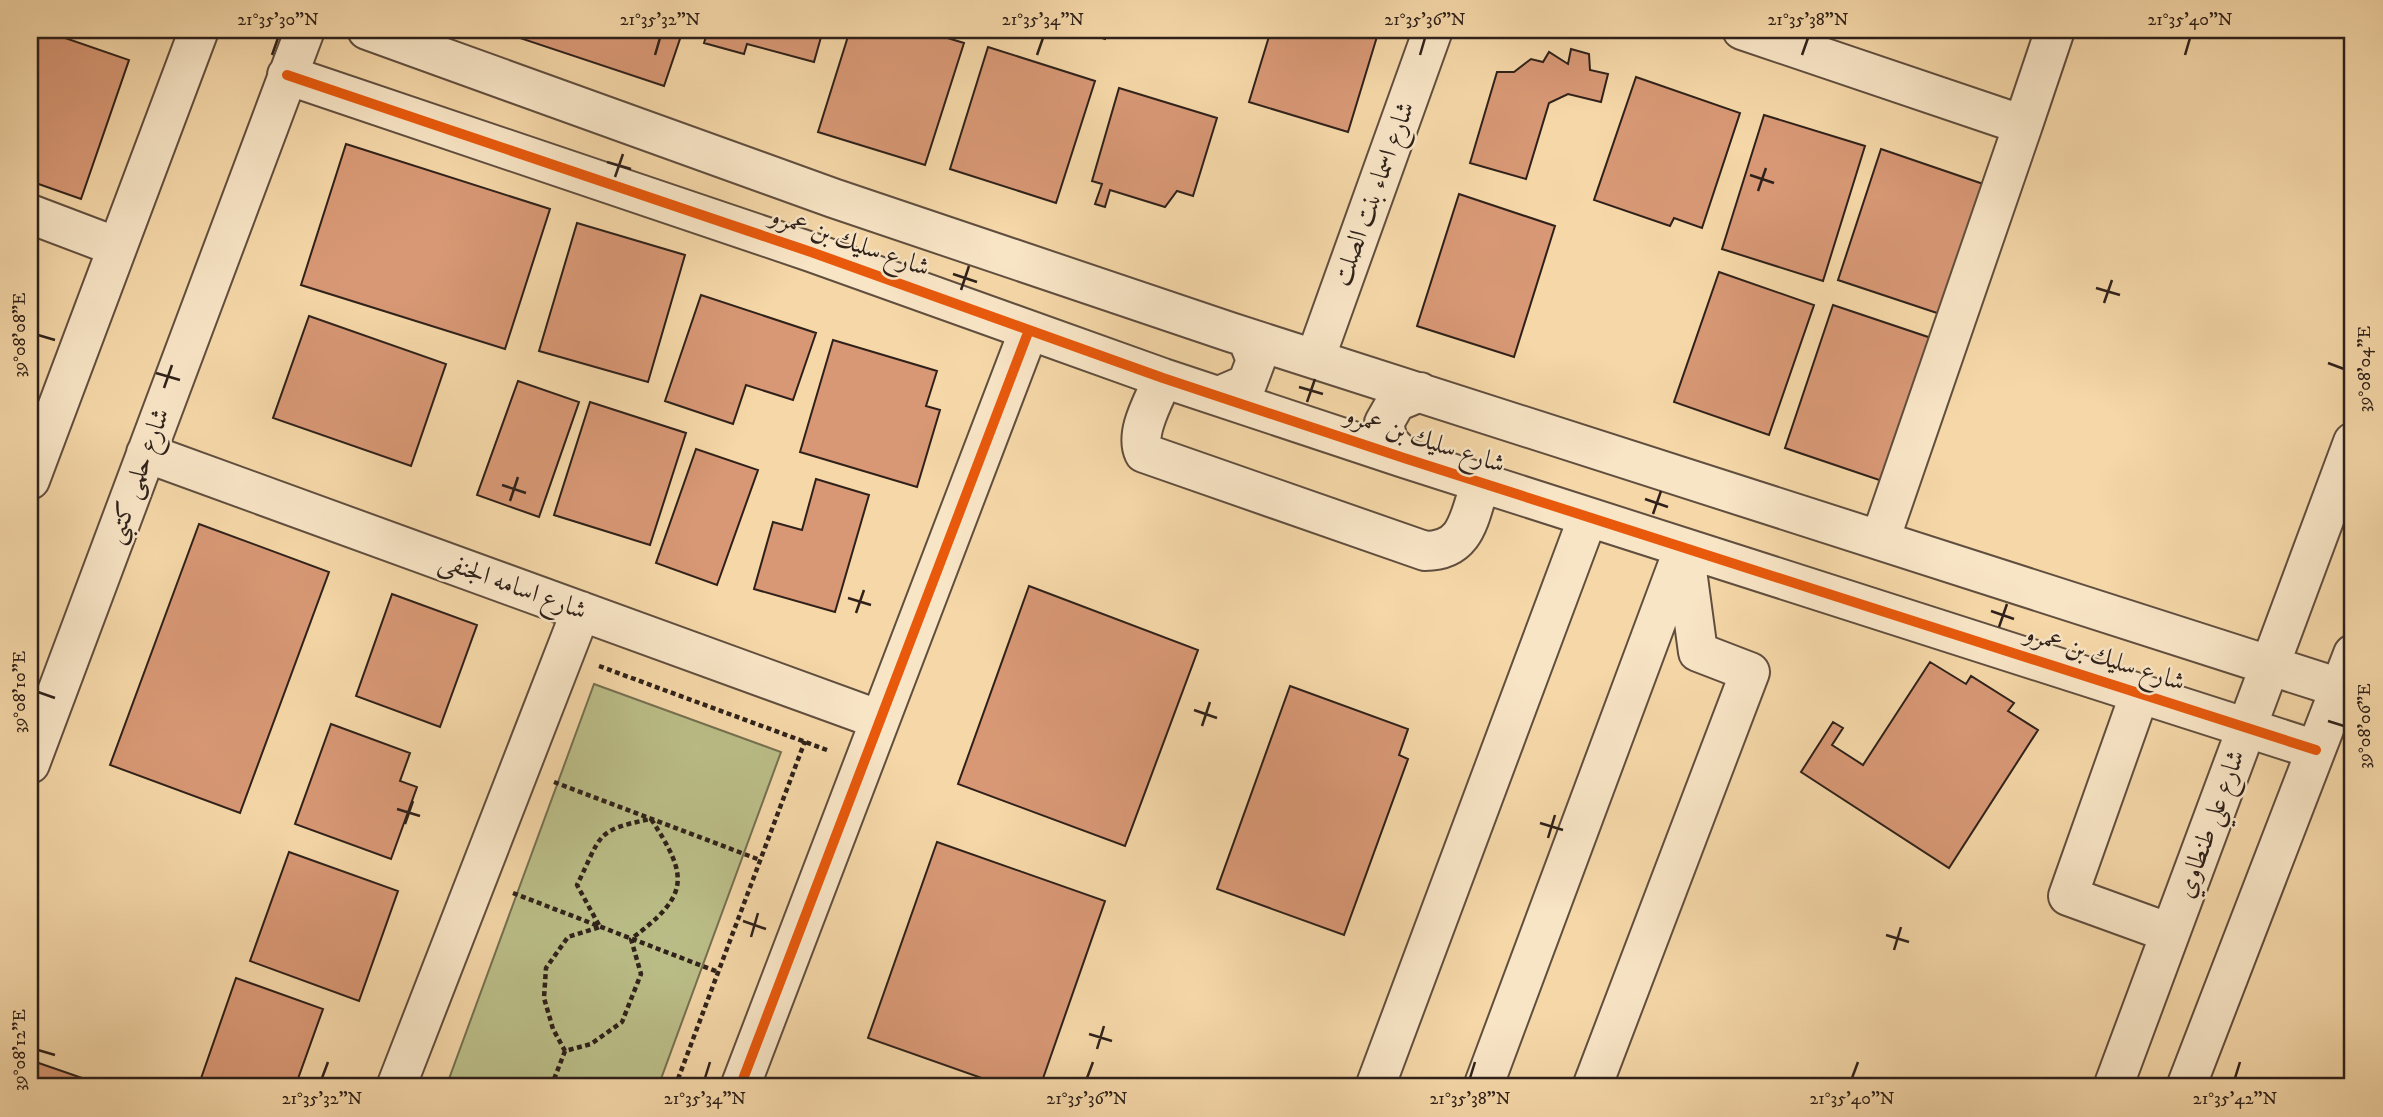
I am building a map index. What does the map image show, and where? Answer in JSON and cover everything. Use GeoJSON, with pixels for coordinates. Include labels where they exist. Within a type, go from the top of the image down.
{"type":"FeatureCollection","features":[{"type":"Feature","properties":{"kind":"street"},"geometry":{"type":"LineString","coordinates":[[30,481],[199,30]]}},
{"type":"Feature","properties":{"kind":"street","name":"شارع حلمى كتبى"},"geometry":{"type":"LineString","coordinates":[[30,764],[305,30]]}},
{"type":"Feature","properties":{"kind":"street","name":"شارع سليك بن عمرو"},"geometry":{"type":"LineString","coordinates":[[367,30],[833,198],[1247,338],[2270,665],[2347,671]]}},
{"type":"Feature","properties":{"kind":"street","name":"شارع اسماء بنت الصلت"},"geometry":{"type":"LineString","coordinates":[[1315,359],[1433,30]]}},
{"type":"Feature","properties":{"kind":"street"},"geometry":{"type":"LineString","coordinates":[[1742,30],[2023,125]]}},
{"type":"Feature","properties":{"kind":"street"},"geometry":{"type":"LineString","coordinates":[[1880,540],[2055,30]]}},
{"type":"Feature","properties":{"kind":"street","name":"شارع سليك بن عمرو"},"geometry":{"type":"LineString","coordinates":[[288,75],[811,252],[1163,378],[1404,458],[2316,750]]}},
{"type":"Feature","properties":{"kind":"street"},"geometry":{"type":"LineString","coordinates":[[30,214],[117,247]]}},
{"type":"Feature","properties":{"kind":"street"},"geometry":{"type":"LineString","coordinates":[[740,1087],[1029,330]]}},
{"type":"Feature","properties":{"kind":"street"},"geometry":{"type":"LineString","coordinates":[[1219,396],[1247,384],[1256,360],[1247,338]]}},
{"type":"Feature","properties":{"kind":"street"},"geometry":{"type":"LineString","coordinates":[[1163,378],[1141,435],[1140,445],[1144,453],[1425,551],[1442,551],[1461,539],[1481,482]]}},
{"type":"Feature","properties":{"kind":"street"},"geometry":{"type":"LineString","coordinates":[[1404,458],[1388,441],[1384,423],[1396,402],[1420,392]]}},
{"type":"Feature","properties":{"kind":"street","name":"شارع علي طنطاوي"},"geometry":{"type":"LineString","coordinates":[[2113,1087],[2353,442]]}},
{"type":"Feature","properties":{"kind":"street","name":"شارع اسامه الجنفى"},"geometry":{"type":"LineString","coordinates":[[146,453],[880,720]]}},
{"type":"Feature","properties":{"kind":"street"},"geometry":{"type":"LineString","coordinates":[[1375,1087],[1588,517]]}},
{"type":"Feature","properties":{"kind":"street"},"geometry":{"type":"LineString","coordinates":[[1483,1087],[1684,548]]}},
{"type":"Feature","properties":{"kind":"street"},"geometry":{"type":"LineString","coordinates":[[1592,1087],[1750,672],[1698,652],[1684,548]]}},
{"type":"Feature","properties":{"kind":"street"},"geometry":{"type":"LineString","coordinates":[[396,1087],[582,611]]}},
{"type":"Feature","properties":{"kind":"street"},"geometry":{"type":"LineString","coordinates":[[2186,1087],[2347,671]]}},
{"type":"Feature","properties":{"kind":"street"},"geometry":{"type":"LineString","coordinates":[[2140,693],[2068,897],[2171,933]]}},
{"type":"Feature","properties":{"kind":"path"},"geometry":{"type":"LineString","coordinates":[[588,662],[805,741],[675,1087]]}},
{"type":"Feature","properties":{"kind":"path"},"geometry":{"type":"LineString","coordinates":[[544,778],[760,860]]}},
{"type":"Feature","properties":{"kind":"path"},"geometry":{"type":"LineString","coordinates":[[600,927],[577,885],[602,833],[618,825],[651,818]]}},
{"type":"Feature","properties":{"kind":"path"},"geometry":{"type":"LineString","coordinates":[[631,939],[658,919],[671,901],[679,873],[674,854],[651,818]]}},
{"type":"Feature","properties":{"kind":"path"},"geometry":{"type":"LineString","coordinates":[[502,889],[718,972]]}},
{"type":"Feature","properties":{"kind":"path"},"geometry":{"type":"LineString","coordinates":[[565,1051],[552,1029],[544,998],[546,968],[568,937],[600,927]]}},
{"type":"Feature","properties":{"kind":"path"},"geometry":{"type":"LineString","coordinates":[[565,1051],[591,1044],[622,1022],[641,974],[631,939]]}},
{"type":"Feature","properties":{"kind":"path"},"geometry":{"type":"LineString","coordinates":[[551,1087],[565,1051]]}},
{"type":"Feature","properties":{"kind":"green space"},"geometry":{"type":"Polygon","coordinates":[[[594,684],[781,752],[658,1087],[446,1087],[594,684]]]}},
{"type":"Feature","properties":{"kind":"building"},"geometry":{"type":"Polygon","coordinates":[[[30,30],[42,30],[129,60],[81,199],[30,181],[30,30]]]}},
{"type":"Feature","properties":{"kind":"building"},"geometry":{"type":"Polygon","coordinates":[[[496,30],[683,30],[664,86],[496,30]]]}},
{"type":"Feature","properties":{"kind":"building"},"geometry":{"type":"Polygon","coordinates":[[[708,30],[823,30],[814,62],[747,44],[744,54],[704,43],[708,30]]]}},
{"type":"Feature","properties":{"kind":"building"},"geometry":{"type":"Polygon","coordinates":[[[850,30],[921,30],[964,43],[925,165],[818,132],[850,30]]]}},
{"type":"Feature","properties":{"kind":"building"},"geometry":{"type":"Polygon","coordinates":[[[1076,30],[1108,30],[1105,39],[1076,30]]]}},
{"type":"Feature","properties":{"kind":"building"},"geometry":{"type":"Polygon","coordinates":[[[1271,30],[1379,30],[1348,132],[1249,102],[1271,30]]]}},
{"type":"Feature","properties":{"kind":"building"},"geometry":{"type":"Polygon","coordinates":[[[988,47],[1095,81],[1056,203],[950,169],[988,47]]]}},
{"type":"Feature","properties":{"kind":"building"},"geometry":{"type":"Polygon","coordinates":[[[1571,49],[1589,54],[1590,70],[1608,74],[1601,102],[1568,94],[1549,103],[1526,179],[1470,163],[1497,72],[1514,72],[1531,59],[1543,62],[1549,52],[1568,64],[1571,49]]]}},
{"type":"Feature","properties":{"kind":"building"},"geometry":{"type":"Polygon","coordinates":[[[1636,77],[1740,113],[1702,228],[1674,218],[1670,226],[1594,200],[1636,77]]]}},
{"type":"Feature","properties":{"kind":"building"},"geometry":{"type":"Polygon","coordinates":[[[1119,88],[1217,118],[1193,196],[1177,191],[1165,207],[1110,190],[1105,207],[1095,204],[1102,184],[1092,181],[1119,88]]]}},
{"type":"Feature","properties":{"kind":"building"},"geometry":{"type":"Polygon","coordinates":[[[1764,115],[1865,146],[1823,281],[1722,249],[1764,115]]]}},
{"type":"Feature","properties":{"kind":"building"},"geometry":{"type":"Polygon","coordinates":[[[346,144],[550,209],[505,349],[301,285],[346,144]]]}},
{"type":"Feature","properties":{"kind":"building"},"geometry":{"type":"Polygon","coordinates":[[[1881,149],[1989,186],[1946,316],[1838,280],[1881,149]]]}},
{"type":"Feature","properties":{"kind":"building"},"geometry":{"type":"Polygon","coordinates":[[[1459,194],[1555,226],[1514,357],[1417,326],[1459,194]]]}},
{"type":"Feature","properties":{"kind":"building"},"geometry":{"type":"Polygon","coordinates":[[[577,223],[685,255],[648,382],[539,351],[577,223]]]}},
{"type":"Feature","properties":{"kind":"building"},"geometry":{"type":"Polygon","coordinates":[[[1719,272],[1814,305],[1769,435],[1674,402],[1719,272]]]}},
{"type":"Feature","properties":{"kind":"building"},"geometry":{"type":"Polygon","coordinates":[[[701,295],[816,333],[793,400],[746,385],[733,424],[665,401],[701,295]]]}},
{"type":"Feature","properties":{"kind":"building"},"geometry":{"type":"Polygon","coordinates":[[[1833,305],[1940,341],[1891,484],[1785,448],[1833,305]]]}},
{"type":"Feature","properties":{"kind":"building"},"geometry":{"type":"Polygon","coordinates":[[[309,316],[446,364],[411,466],[273,418],[309,316]]]}},
{"type":"Feature","properties":{"kind":"building"},"geometry":{"type":"Polygon","coordinates":[[[833,340],[937,371],[926,406],[940,410],[917,487],[800,452],[833,340]]]}},
{"type":"Feature","properties":{"kind":"building"},"geometry":{"type":"Polygon","coordinates":[[[518,381],[579,402],[539,517],[477,495],[518,381]]]}},
{"type":"Feature","properties":{"kind":"building"},"geometry":{"type":"Polygon","coordinates":[[[590,402],[686,433],[650,545],[554,515],[590,402]]]}},
{"type":"Feature","properties":{"kind":"building"},"geometry":{"type":"Polygon","coordinates":[[[696,449],[758,470],[717,585],[656,563],[696,449]]]}},
{"type":"Feature","properties":{"kind":"building"},"geometry":{"type":"Polygon","coordinates":[[[816,479],[869,495],[835,612],[754,589],[773,522],[802,530],[816,479]]]}},
{"type":"Feature","properties":{"kind":"building"},"geometry":{"type":"Polygon","coordinates":[[[199,524],[329,572],[240,813],[110,765],[199,524]]]}},
{"type":"Feature","properties":{"kind":"building"},"geometry":{"type":"Polygon","coordinates":[[[1029,586],[1198,650],[1125,846],[958,784],[1029,586]]]}},
{"type":"Feature","properties":{"kind":"building"},"geometry":{"type":"Polygon","coordinates":[[[392,594],[477,625],[440,727],[356,696],[392,594]]]}},
{"type":"Feature","properties":{"kind":"building"},"geometry":{"type":"Polygon","coordinates":[[[1930,662],[1966,684],[1971,676],[2014,703],[2008,711],[2038,730],[1949,868],[1801,772],[1833,722],[1843,728],[1832,745],[1863,765],[1930,662]]]}},
{"type":"Feature","properties":{"kind":"building"},"geometry":{"type":"Polygon","coordinates":[[[1290,686],[1408,729],[1399,755],[1408,759],[1344,935],[1217,889],[1290,686]]]}},
{"type":"Feature","properties":{"kind":"building"},"geometry":{"type":"Polygon","coordinates":[[[331,724],[410,753],[400,781],[417,787],[391,859],[295,824],[331,724]]]}},
{"type":"Feature","properties":{"kind":"building"},"geometry":{"type":"Polygon","coordinates":[[[937,842],[1105,901],[1040,1087],[1007,1087],[868,1038],[937,842]]]}},
{"type":"Feature","properties":{"kind":"building"},"geometry":{"type":"Polygon","coordinates":[[[289,852],[398,891],[359,1001],[250,961],[289,852]]]}},
{"type":"Feature","properties":{"kind":"building"},"geometry":{"type":"Polygon","coordinates":[[[236,978],[323,1009],[295,1087],[198,1087],[236,978]]]}},
{"type":"Feature","properties":{"kind":"building"},"geometry":{"type":"Polygon","coordinates":[[[30,1060],[108,1087],[30,1087],[30,1060]]]}},
{"type":"Feature","properties":{"kind":"cycle path"},"geometry":{"type":"LineString","coordinates":[[287,75],[811,252],[1163,378],[1404,458],[2316,750]]}},
{"type":"Feature","properties":{"kind":"cycle path"},"geometry":{"type":"LineString","coordinates":[[740,1087],[1029,330]]}}]}
